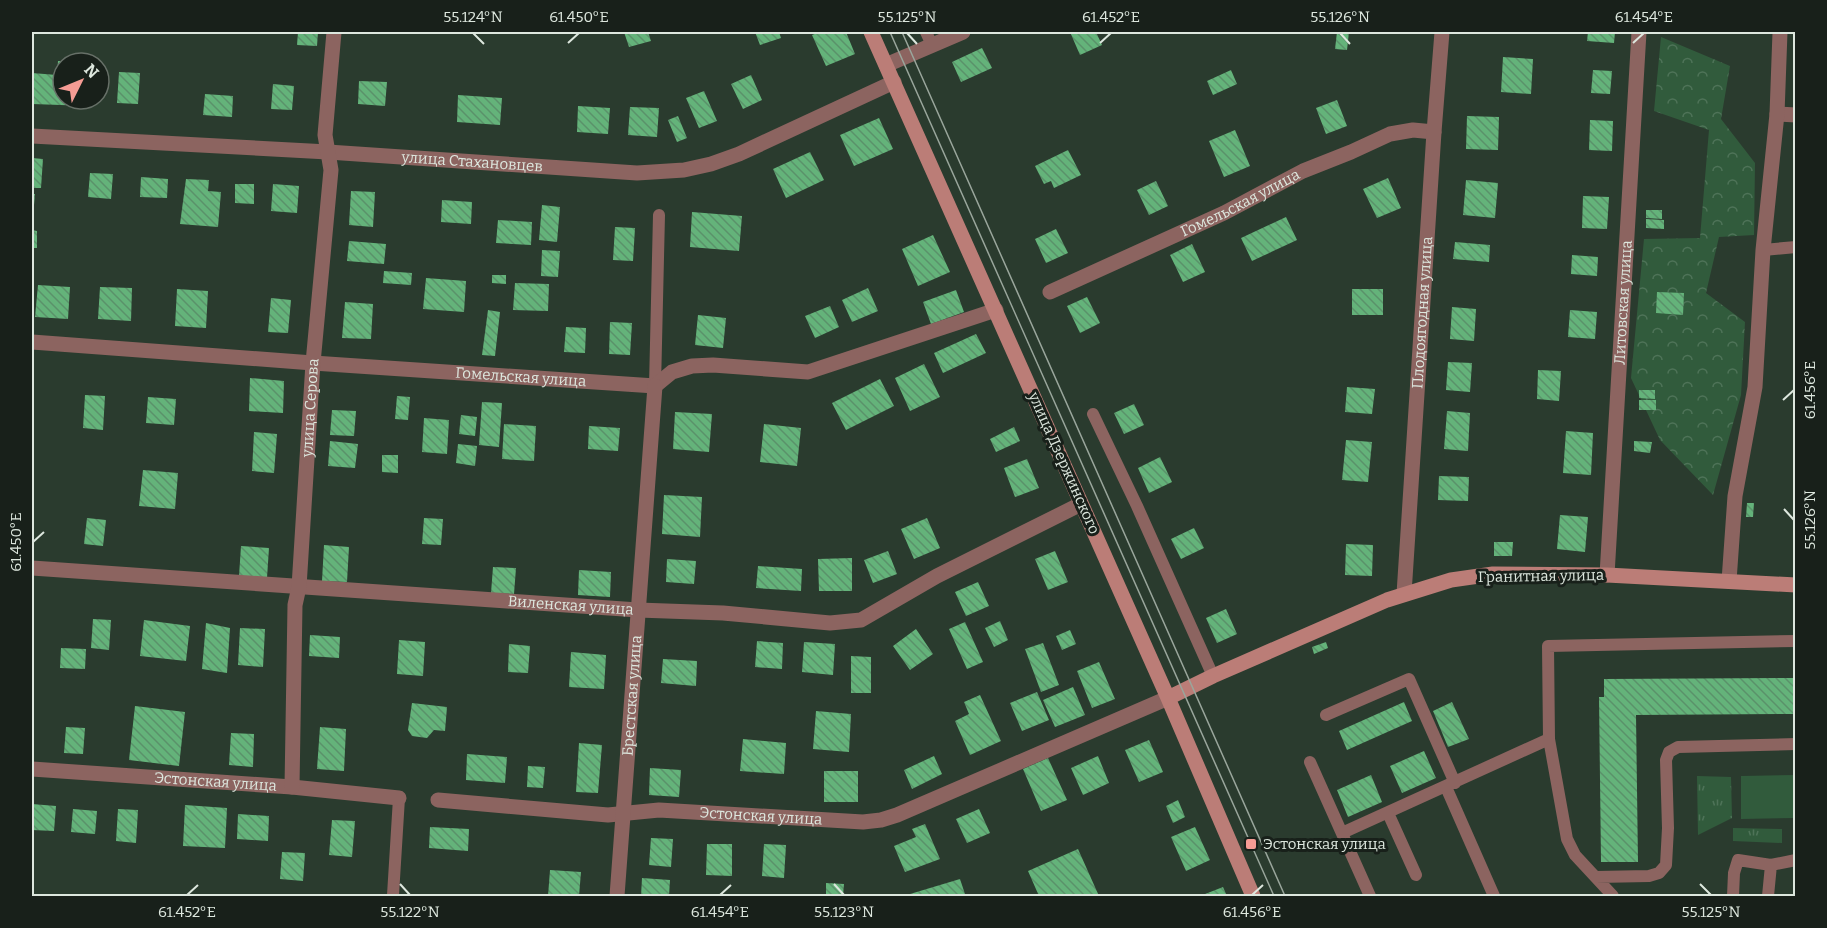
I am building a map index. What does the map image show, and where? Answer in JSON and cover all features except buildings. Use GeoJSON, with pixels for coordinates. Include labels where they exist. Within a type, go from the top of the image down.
{"type":"FeatureCollection","features":[{"type":"Feature","properties":{"kind":"main road","name":"улица Дзержинского"},"geometry":{"type":"LineString","coordinates":[[871,32],[1168,698],[1253,897]]}},
{"type":"Feature","properties":{"kind":"main road","name":"Гранитная улица"},"geometry":{"type":"LineString","coordinates":[[1168,698],[1213,676],[1404,594],[1451,580],[1493,574],[1607,575],[1796,585]]}},
{"type":"Feature","properties":{"kind":"street","name":"улица Серова"},"geometry":{"type":"LineString","coordinates":[[292,787],[295,605],[299,586],[313,363],[331,170],[325,135],[334,32]]}},
{"type":"Feature","properties":{"kind":"street"},"geometry":{"type":"LineString","coordinates":[[886,65],[929,38],[963,32]]}},
{"type":"Feature","properties":{"kind":"street","name":"Плодоягодная улица"},"geometry":{"type":"LineString","coordinates":[[1404,594],[1442,32]]}},
{"type":"Feature","properties":{"kind":"street","name":"Литовская улица"},"geometry":{"type":"LineString","coordinates":[[1607,575],[1640,32]]}},
{"type":"Feature","properties":{"kind":"street"},"geometry":{"type":"LineString","coordinates":[[1729,581],[1735,496],[1755,387],[1763,250],[1777,114],[1780,32]]}},
{"type":"Feature","properties":{"kind":"street","name":"улица Стахановцев"},"geometry":{"type":"LineString","coordinates":[[32,136],[328,152],[637,173],[684,170],[711,164],[894,82]]}},
{"type":"Feature","properties":{"kind":"street"},"geometry":{"type":"LineString","coordinates":[[1777,114],[1796,115]]}},
{"type":"Feature","properties":{"kind":"street","name":"Гомельская улица"},"geometry":{"type":"LineString","coordinates":[[1050,292],[1224,213],[1303,171],[1390,134],[1413,130],[1434,132]]}},
{"type":"Feature","properties":{"kind":"street"},"geometry":{"type":"LineString","coordinates":[[655,386],[672,372],[692,366],[713,365],[808,372],[996,310]]}},
{"type":"Feature","properties":{"kind":"street","name":"Гомельская улица"},"geometry":{"type":"LineString","coordinates":[[32,342],[655,386]]}},
{"type":"Feature","properties":{"kind":"street","name":"Брестская улица"},"geometry":{"type":"LineString","coordinates":[[617,897],[655,386]]}},
{"type":"Feature","properties":{"kind":"street","name":"Виленская улица"},"geometry":{"type":"LineString","coordinates":[[32,568],[638,610],[723,613],[830,623],[861,620],[937,576],[1082,504]]}},
{"type":"Feature","properties":{"kind":"street","name":"Эстонская улица"},"geometry":{"type":"LineString","coordinates":[[438,800],[608,815],[659,810],[862,822],[881,820],[1168,698]]}},
{"type":"Feature","properties":{"kind":"street","name":"Эстонская улица"},"geometry":{"type":"LineString","coordinates":[[32,769],[292,787],[399,798]]}},
{"type":"Feature","properties":{"kind":"lane"},"geometry":{"type":"LineString","coordinates":[[655,386],[659,215]]}},
{"type":"Feature","properties":{"kind":"lane"},"geometry":{"type":"LineString","coordinates":[[1763,250],[1796,248]]}},
{"type":"Feature","properties":{"kind":"lane"},"geometry":{"type":"LineString","coordinates":[[1093,414],[1213,676]]}},
{"type":"Feature","properties":{"kind":"lane"},"geometry":{"type":"LineString","coordinates":[[1613,897],[1575,855],[1567,839],[1549,739],[1548,646],[1796,641]]}},
{"type":"Feature","properties":{"kind":"lane"},"geometry":{"type":"LineString","coordinates":[[1326,715],[1409,679],[1494,896]]}},
{"type":"Feature","properties":{"kind":"lane"},"geometry":{"type":"LineString","coordinates":[[1342,833],[1549,739]]}},
{"type":"Feature","properties":{"kind":"lane"},"geometry":{"type":"LineString","coordinates":[[1596,877],[1649,876],[1659,873],[1666,865],[1668,828],[1666,760],[1669,752],[1678,747],[1796,744]]}},
{"type":"Feature","properties":{"kind":"lane"},"geometry":{"type":"LineString","coordinates":[[1310,762],[1370,897]]}},
{"type":"Feature","properties":{"kind":"lane"},"geometry":{"type":"LineString","coordinates":[[393,895],[399,798]]}},
{"type":"Feature","properties":{"kind":"lane"},"geometry":{"type":"LineString","coordinates":[[1388,813],[1416,875]]}},
{"type":"Feature","properties":{"kind":"lane"},"geometry":{"type":"LineString","coordinates":[[1733,897],[1737,860],[1771,865],[1796,860]]}},
{"type":"Feature","properties":{"kind":"lane"},"geometry":{"type":"LineString","coordinates":[[1768,897],[1771,865]]}},
{"type":"Feature","properties":{"kind":"green space"},"geometry":{"type":"Polygon","coordinates":[[[1661,37],[1730,66],[1721,119],[1755,163],[1754,235],[1719,237],[1706,293],[1745,322],[1741,395],[1713,495],[1660,440],[1631,378],[1644,239],[1700,238],[1709,130],[1654,111],[1661,37]]]}},
{"type":"Feature","properties":{"kind":"green space"},"geometry":{"type":"Polygon","coordinates":[[[1795,775],[1795,818],[1741,819],[1741,776],[1795,775]]]}},
{"type":"Feature","properties":{"kind":"green space"},"geometry":{"type":"Polygon","coordinates":[[[1697,776],[1731,777],[1732,818],[1698,835],[1697,776]]]}},
{"type":"Feature","properties":{"kind":"green space"},"geometry":{"type":"Polygon","coordinates":[[[1733,828],[1782,829],[1782,843],[1733,841],[1733,828]]]}},
{"type":"Feature","properties":{"kind":"tram line"},"geometry":{"type":"LineString","coordinates":[[890,32],[1274,896]]}},
{"type":"Feature","properties":{"kind":"tram line"},"geometry":{"type":"LineString","coordinates":[[902,32],[1285,896]]}},
{"type":"Feature","properties":{"kind":"place","name":"Эстонская улица"},"geometry":{"type":"Point","coordinates":[1251,844]}}]}
